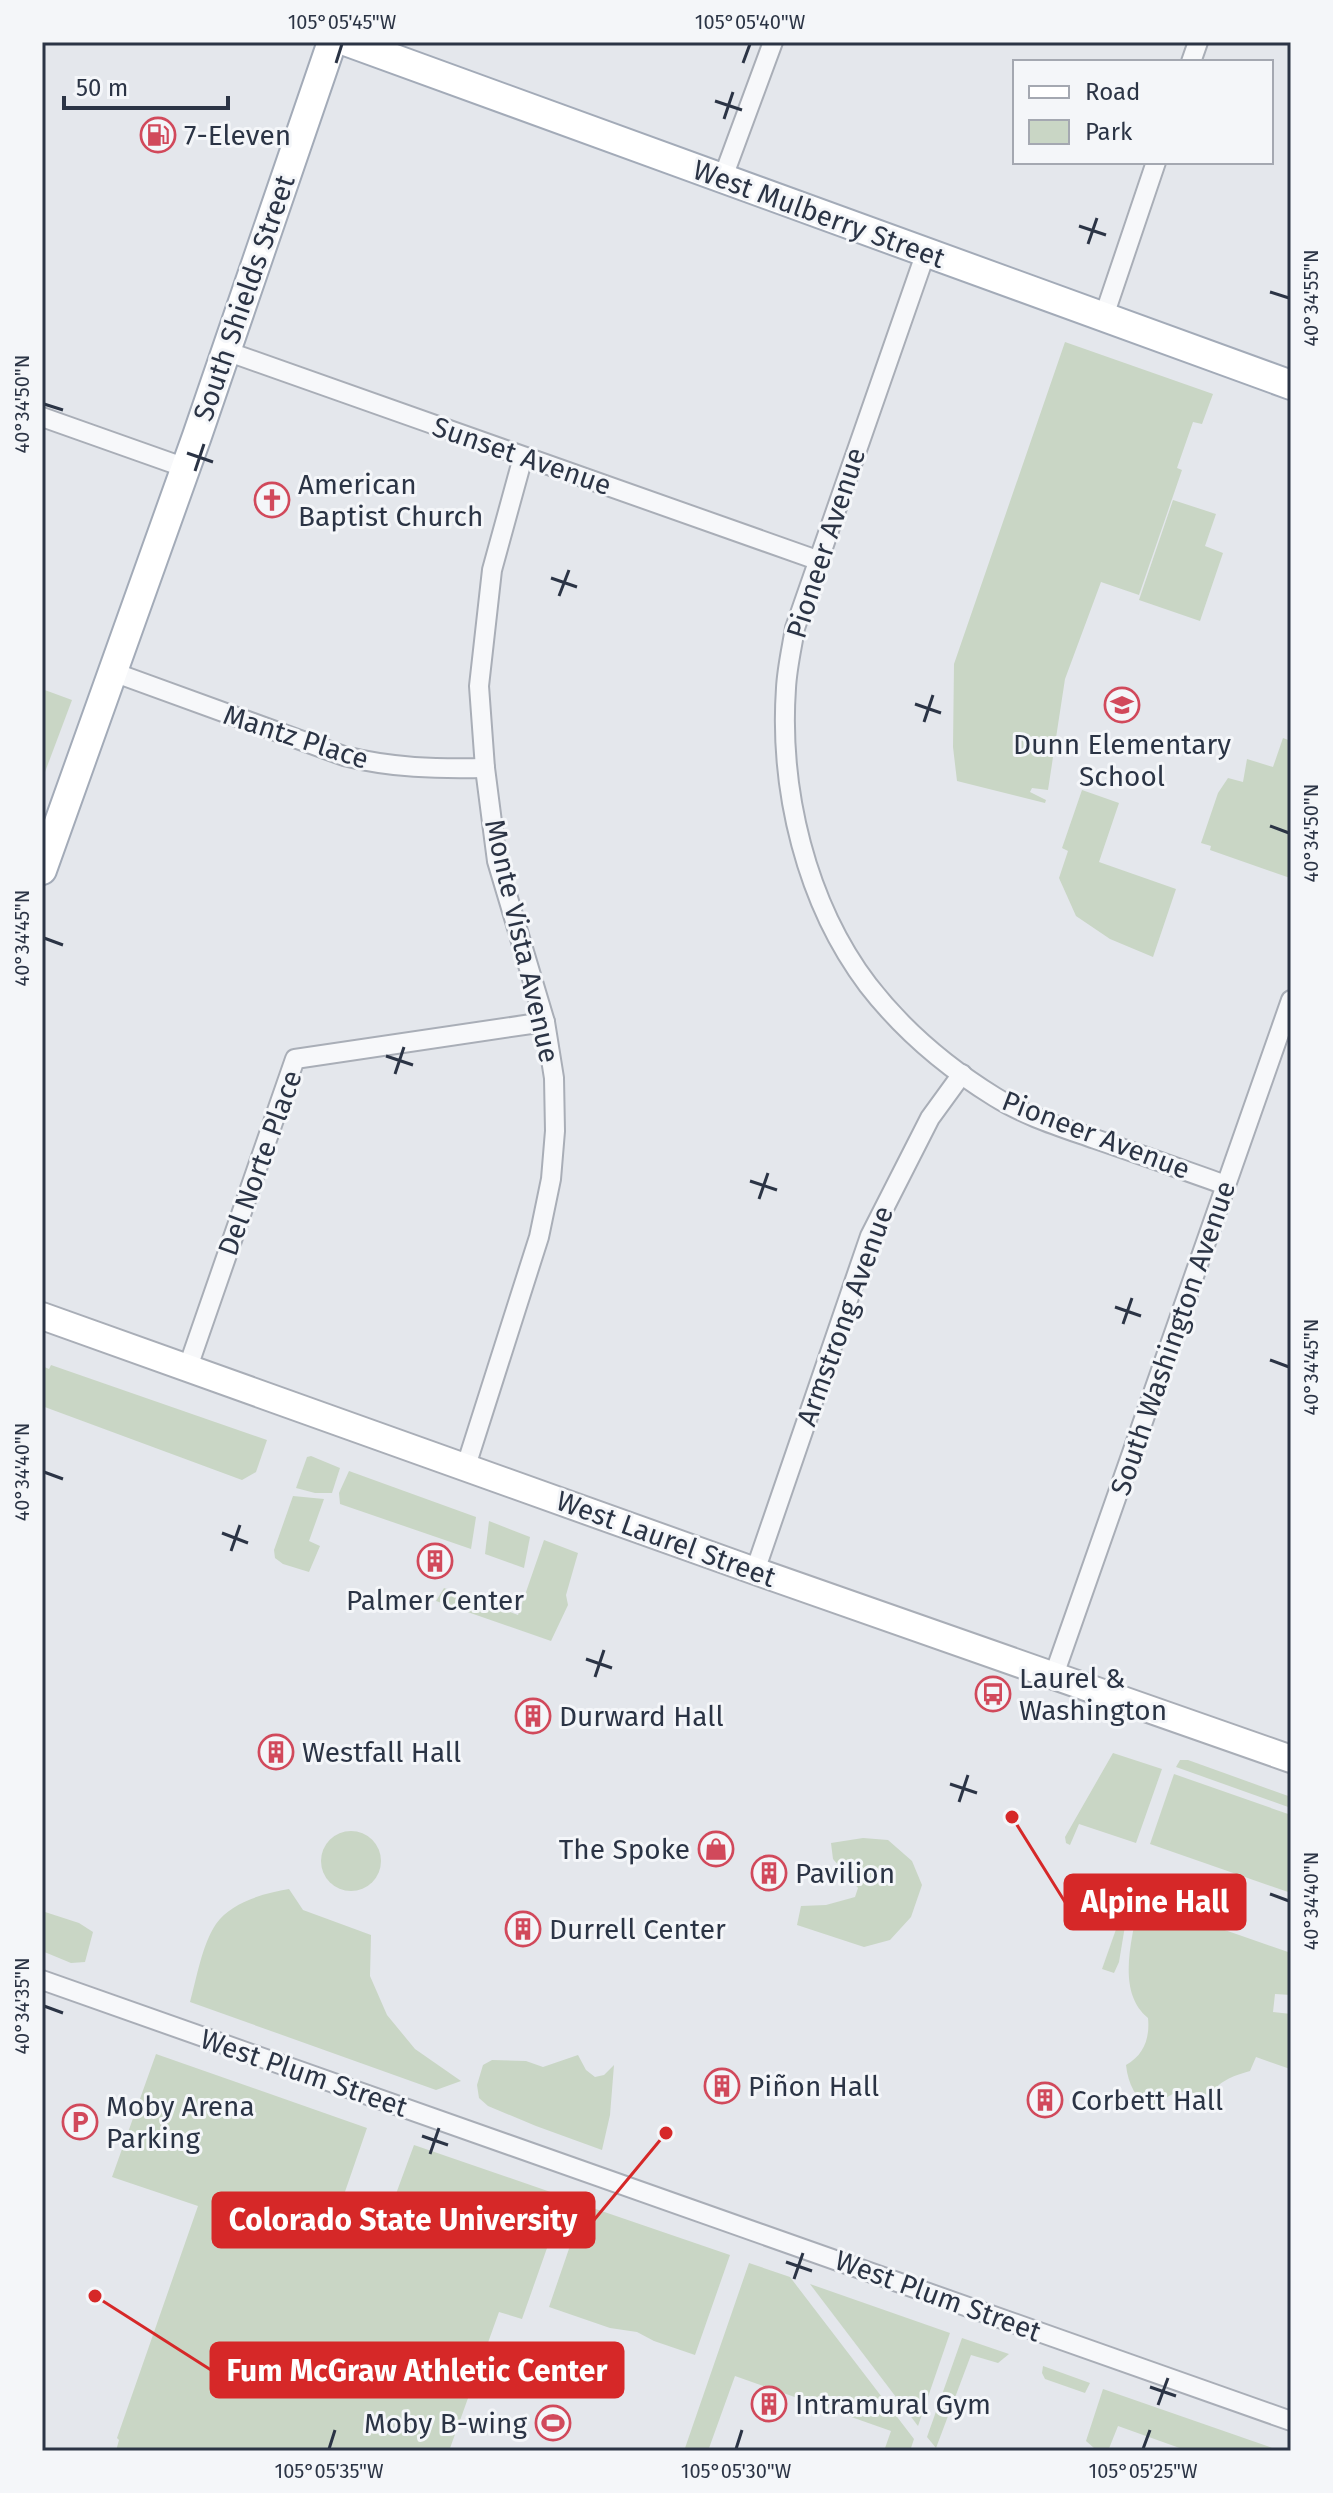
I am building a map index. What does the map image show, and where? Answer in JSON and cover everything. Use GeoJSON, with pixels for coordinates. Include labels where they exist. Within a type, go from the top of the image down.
{"type":"FeatureCollection","features":[{"type":"Feature","properties":{"kind":"main road","name":"South Shields Street"},"geometry":{"type":"LineString","coordinates":[[42,870],[186,468],[332,42]]}},
{"type":"Feature","properties":{"kind":"main road","name":"West Mulberry Street"},"geometry":{"type":"LineString","coordinates":[[348,42],[1291,385]]}},
{"type":"Feature","properties":{"kind":"main road","name":"West Laurel Street"},"geometry":{"type":"LineString","coordinates":[[42,1316],[1291,1759]]}},
{"type":"Feature","properties":{"kind":"street"},"geometry":{"type":"LineString","coordinates":[[722,180],[773,42]]}},
{"type":"Feature","properties":{"kind":"street"},"geometry":{"type":"LineString","coordinates":[[1104,316],[1155,164]]}},
{"type":"Feature","properties":{"kind":"street","name":"Pioneer Avenue"},"geometry":{"type":"LineString","coordinates":[[926,252],[795,628],[786,687],[786,755],[797,831],[814,882],[840,941],[868,985],[908,1031],[997,1098],[1047,1122],[1226,1185]]}},
{"type":"Feature","properties":{"kind":"street","name":"Sunset Avenue"},"geometry":{"type":"LineString","coordinates":[[226,351],[817,560]]}},
{"type":"Feature","properties":{"kind":"street"},"geometry":{"type":"LineString","coordinates":[[42,417],[186,468]]}},
{"type":"Feature","properties":{"kind":"street","name":"Monte Vista Avenue"},"geometry":{"type":"LineString","coordinates":[[466,1466],[539,1237],[551,1179],[555,1131],[554,1078],[545,1022],[497,861],[485,768],[479,686],[483,634],[495,557],[523,457]]}},
{"type":"Feature","properties":{"kind":"street","name":"Mantz Place"},"geometry":{"type":"LineString","coordinates":[[113,672],[344,756],[415,769],[485,768]]}},
{"type":"Feature","properties":{"kind":"street","name":"South Washington Avenue"},"geometry":{"type":"LineString","coordinates":[[1054,1675],[1291,1000]]}},
{"type":"Feature","properties":{"kind":"street","name":"Del Norte Place"},"geometry":{"type":"LineString","coordinates":[[188,1367],[295,1059],[545,1022]]}},
{"type":"Feature","properties":{"kind":"street","name":"Armstrong Avenue"},"geometry":{"type":"LineString","coordinates":[[755,1571],[870,1236],[930,1118],[962,1074]]}},
{"type":"Feature","properties":{"kind":"street","name":"West Plum Street"},"geometry":{"type":"LineString","coordinates":[[42,1980],[1291,2421]]}},
{"type":"Feature","properties":{"kind":"green space"},"geometry":{"type":"Polygon","coordinates":[[[1065,342],[1213,394],[1202,424],[1193,422],[1177,468],[1182,470],[1139,595],[1101,582],[1065,679],[1048,790],[1032,788],[1030,792],[1046,800],[1045,803],[957,781],[953,747],[954,664],[1065,342]]]}},
{"type":"Feature","properties":{"kind":"green space"},"geometry":{"type":"Polygon","coordinates":[[[1173,500],[1216,514],[1205,546],[1223,553],[1200,621],[1139,600],[1173,500]]]}},
{"type":"Feature","properties":{"kind":"green space"},"geometry":{"type":"Polygon","coordinates":[[[42,689],[72,700],[42,780],[42,689]]]}},
{"type":"Feature","properties":{"kind":"green space"},"geometry":{"type":"Polygon","coordinates":[[[1283,738],[1291,741],[1290,878],[1210,850],[1211,846],[1201,843],[1218,793],[1228,778],[1243,782],[1247,759],[1273,767],[1283,738]]]}},
{"type":"Feature","properties":{"kind":"green space"},"geometry":{"type":"Polygon","coordinates":[[[1082,790],[1119,803],[1099,862],[1176,889],[1153,957],[1110,939],[1076,916],[1059,878],[1068,851],[1062,848],[1082,790]]]}},
{"type":"Feature","properties":{"kind":"green space"},"geometry":{"type":"Polygon","coordinates":[[[51,1365],[267,1440],[256,1472],[242,1480],[42,1406],[42,1366],[49,1369],[51,1365]]]}},
{"type":"Feature","properties":{"kind":"green space"},"geometry":{"type":"Polygon","coordinates":[[[307,1457],[340,1468],[332,1493],[296,1488],[307,1457]]]}},
{"type":"Feature","properties":{"kind":"green space"},"geometry":{"type":"Polygon","coordinates":[[[349,1471],[476,1517],[471,1549],[340,1504],[339,1493],[349,1471]]]}},
{"type":"Feature","properties":{"kind":"green space"},"geometry":{"type":"Polygon","coordinates":[[[293,1496],[324,1499],[309,1541],[320,1546],[309,1572],[283,1564],[275,1558],[274,1550],[293,1496]]]}},
{"type":"Feature","properties":{"kind":"green space"},"geometry":{"type":"Polygon","coordinates":[[[489,1521],[530,1537],[524,1568],[485,1554],[489,1521]]]}},
{"type":"Feature","properties":{"kind":"green space"},"geometry":{"type":"Polygon","coordinates":[[[544,1540],[578,1553],[566,1595],[568,1605],[551,1641],[436,1601],[444,1588],[518,1615],[544,1540]]]}},
{"type":"Feature","properties":{"kind":"green space"},"geometry":{"type":"Polygon","coordinates":[[[1113,1753],[1162,1769],[1136,1843],[1079,1824],[1070,1845],[1065,1837],[1113,1753]]]}},
{"type":"Feature","properties":{"kind":"green space"},"geometry":{"type":"Polygon","coordinates":[[[1180,1760],[1188,1760],[1291,1797],[1291,1808],[1176,1767],[1180,1760]]]}},
{"type":"Feature","properties":{"kind":"green space"},"geometry":{"type":"Polygon","coordinates":[[[1174,1774],[1291,1815],[1291,1893],[1150,1844],[1174,1774]]]}},
{"type":"Feature","properties":{"kind":"green space"},"geometry":{"type":"Polygon","coordinates":[[[351,1831],[363,1833],[372,1840],[379,1849],[379,1873],[372,1882],[363,1889],[351,1891],[339,1889],[330,1882],[323,1873],[321,1861],[323,1849],[330,1840],[339,1833],[351,1831]]]}},
{"type":"Feature","properties":{"kind":"green space"},"geometry":{"type":"Polygon","coordinates":[[[863,1838],[888,1840],[912,1861],[922,1885],[911,1917],[890,1940],[864,1947],[797,1925],[801,1906],[826,1905],[855,1897],[858,1888],[833,1859],[831,1843],[863,1838]]]}},
{"type":"Feature","properties":{"kind":"green space"},"geometry":{"type":"Polygon","coordinates":[[[289,1889],[303,1910],[371,1935],[370,1976],[387,2015],[415,2049],[461,2081],[436,2090],[190,2002],[207,1942],[222,1916],[249,1900],[289,1889]]]}},
{"type":"Feature","properties":{"kind":"green space"},"geometry":{"type":"Polygon","coordinates":[[[1139,1900],[1291,1953],[1291,1995],[1275,1994],[1273,2012],[1291,2014],[1290,2069],[1256,2057],[1250,2071],[1226,2080],[1208,2097],[1177,2092],[1151,2110],[1141,2101],[1131,2085],[1126,2065],[1141,2051],[1148,2032],[1148,2018],[1138,2007],[1129,1979],[1139,1900]]]}},
{"type":"Feature","properties":{"kind":"green space"},"geometry":{"type":"Polygon","coordinates":[[[1126,1901],[1128,1908],[1119,1962],[1114,1973],[1102,1969],[1126,1901]]]}},
{"type":"Feature","properties":{"kind":"green space"},"geometry":{"type":"Polygon","coordinates":[[[42,1911],[79,1923],[93,1932],[85,1962],[71,1963],[42,1951],[42,1911]]]}},
{"type":"Feature","properties":{"kind":"green space"},"geometry":{"type":"Polygon","coordinates":[[[156,2054],[367,2128],[338,2212],[383,2229],[414,2145],[565,2197],[522,2319],[499,2312],[449,2451],[116,2451],[117,2438],[198,2206],[112,2177],[156,2054]]]}},
{"type":"Feature","properties":{"kind":"green space"},"geometry":{"type":"Polygon","coordinates":[[[578,2055],[586,2070],[595,2077],[604,2075],[614,2065],[610,2115],[602,2150],[488,2106],[479,2098],[477,2085],[483,2065],[492,2060],[526,2061],[543,2067],[578,2055]]]}},
{"type":"Feature","properties":{"kind":"green space"},"geometry":{"type":"Polygon","coordinates":[[[584,2205],[730,2255],[695,2355],[637,2332],[610,2328],[549,2307],[584,2205]]]}},
{"type":"Feature","properties":{"kind":"green space"},"geometry":{"type":"Polygon","coordinates":[[[749,2263],[790,2277],[914,2439],[910,2451],[884,2451],[891,2431],[735,2376],[708,2451],[684,2451],[749,2263]]]}},
{"type":"Feature","properties":{"kind":"green space"},"geometry":{"type":"Polygon","coordinates":[[[810,2284],[950,2333],[918,2426],[810,2284]]]}},
{"type":"Feature","properties":{"kind":"green space"},"geometry":{"type":"Polygon","coordinates":[[[962,2338],[1009,2354],[998,2363],[971,2355],[936,2448],[927,2437],[962,2338]]]}},
{"type":"Feature","properties":{"kind":"green space"},"geometry":{"type":"Polygon","coordinates":[[[1043,2366],[1090,2383],[1085,2393],[1045,2379],[1043,2366]]]}},
{"type":"Feature","properties":{"kind":"green space"},"geometry":{"type":"Polygon","coordinates":[[[1103,2389],[1281,2451],[1188,2451],[1118,2426],[1108,2451],[1093,2451],[1094,2448],[1086,2441],[1103,2389]]]}},
{"type":"Feature","properties":{"kind":"place","name":"7-Eleven"},"geometry":{"type":"Point","coordinates":[158,135]}},
{"type":"Feature","properties":{"kind":"place","name":"American Baptist Church"},"geometry":{"type":"Point","coordinates":[272,500]}},
{"type":"Feature","properties":{"kind":"place","name":"Dunn Elementary School"},"geometry":{"type":"Point","coordinates":[1122,705]}},
{"type":"Feature","properties":{"kind":"place","name":"Palmer Center"},"geometry":{"type":"Point","coordinates":[435,1561]}},
{"type":"Feature","properties":{"kind":"place","name":"Laurel & Washington"},"geometry":{"type":"Point","coordinates":[993,1694]}},
{"type":"Feature","properties":{"kind":"place","name":"Durward Hall"},"geometry":{"type":"Point","coordinates":[533,1716]}},
{"type":"Feature","properties":{"kind":"place","name":"Westfall Hall"},"geometry":{"type":"Point","coordinates":[276,1752]}},
{"type":"Feature","properties":{"kind":"place","name":"Alpine Hall"},"geometry":{"type":"Point","coordinates":[1012,1817]}},
{"type":"Feature","properties":{"kind":"place","name":"The Spoke"},"geometry":{"type":"Point","coordinates":[716,1849]}},
{"type":"Feature","properties":{"kind":"place","name":"Pavilion"},"geometry":{"type":"Point","coordinates":[769,1873]}},
{"type":"Feature","properties":{"kind":"place","name":"Durrell Center"},"geometry":{"type":"Point","coordinates":[523,1929]}},
{"type":"Feature","properties":{"kind":"place","name":"Piñon Hall"},"geometry":{"type":"Point","coordinates":[722,2086]}},
{"type":"Feature","properties":{"kind":"place","name":"Corbett Hall"},"geometry":{"type":"Point","coordinates":[1045,2100]}},
{"type":"Feature","properties":{"kind":"place","name":"Moby Arena Parking"},"geometry":{"type":"Point","coordinates":[80,2122]}},
{"type":"Feature","properties":{"kind":"place","name":"Colorado State University"},"geometry":{"type":"Point","coordinates":[666,2133]}},
{"type":"Feature","properties":{"kind":"place","name":"Fum McGraw Athletic Center"},"geometry":{"type":"Point","coordinates":[95,2296]}},
{"type":"Feature","properties":{"kind":"place","name":"Intramural Gym"},"geometry":{"type":"Point","coordinates":[769,2404]}},
{"type":"Feature","properties":{"kind":"place","name":"Moby B-wing"},"geometry":{"type":"Point","coordinates":[553,2423]}}]}
